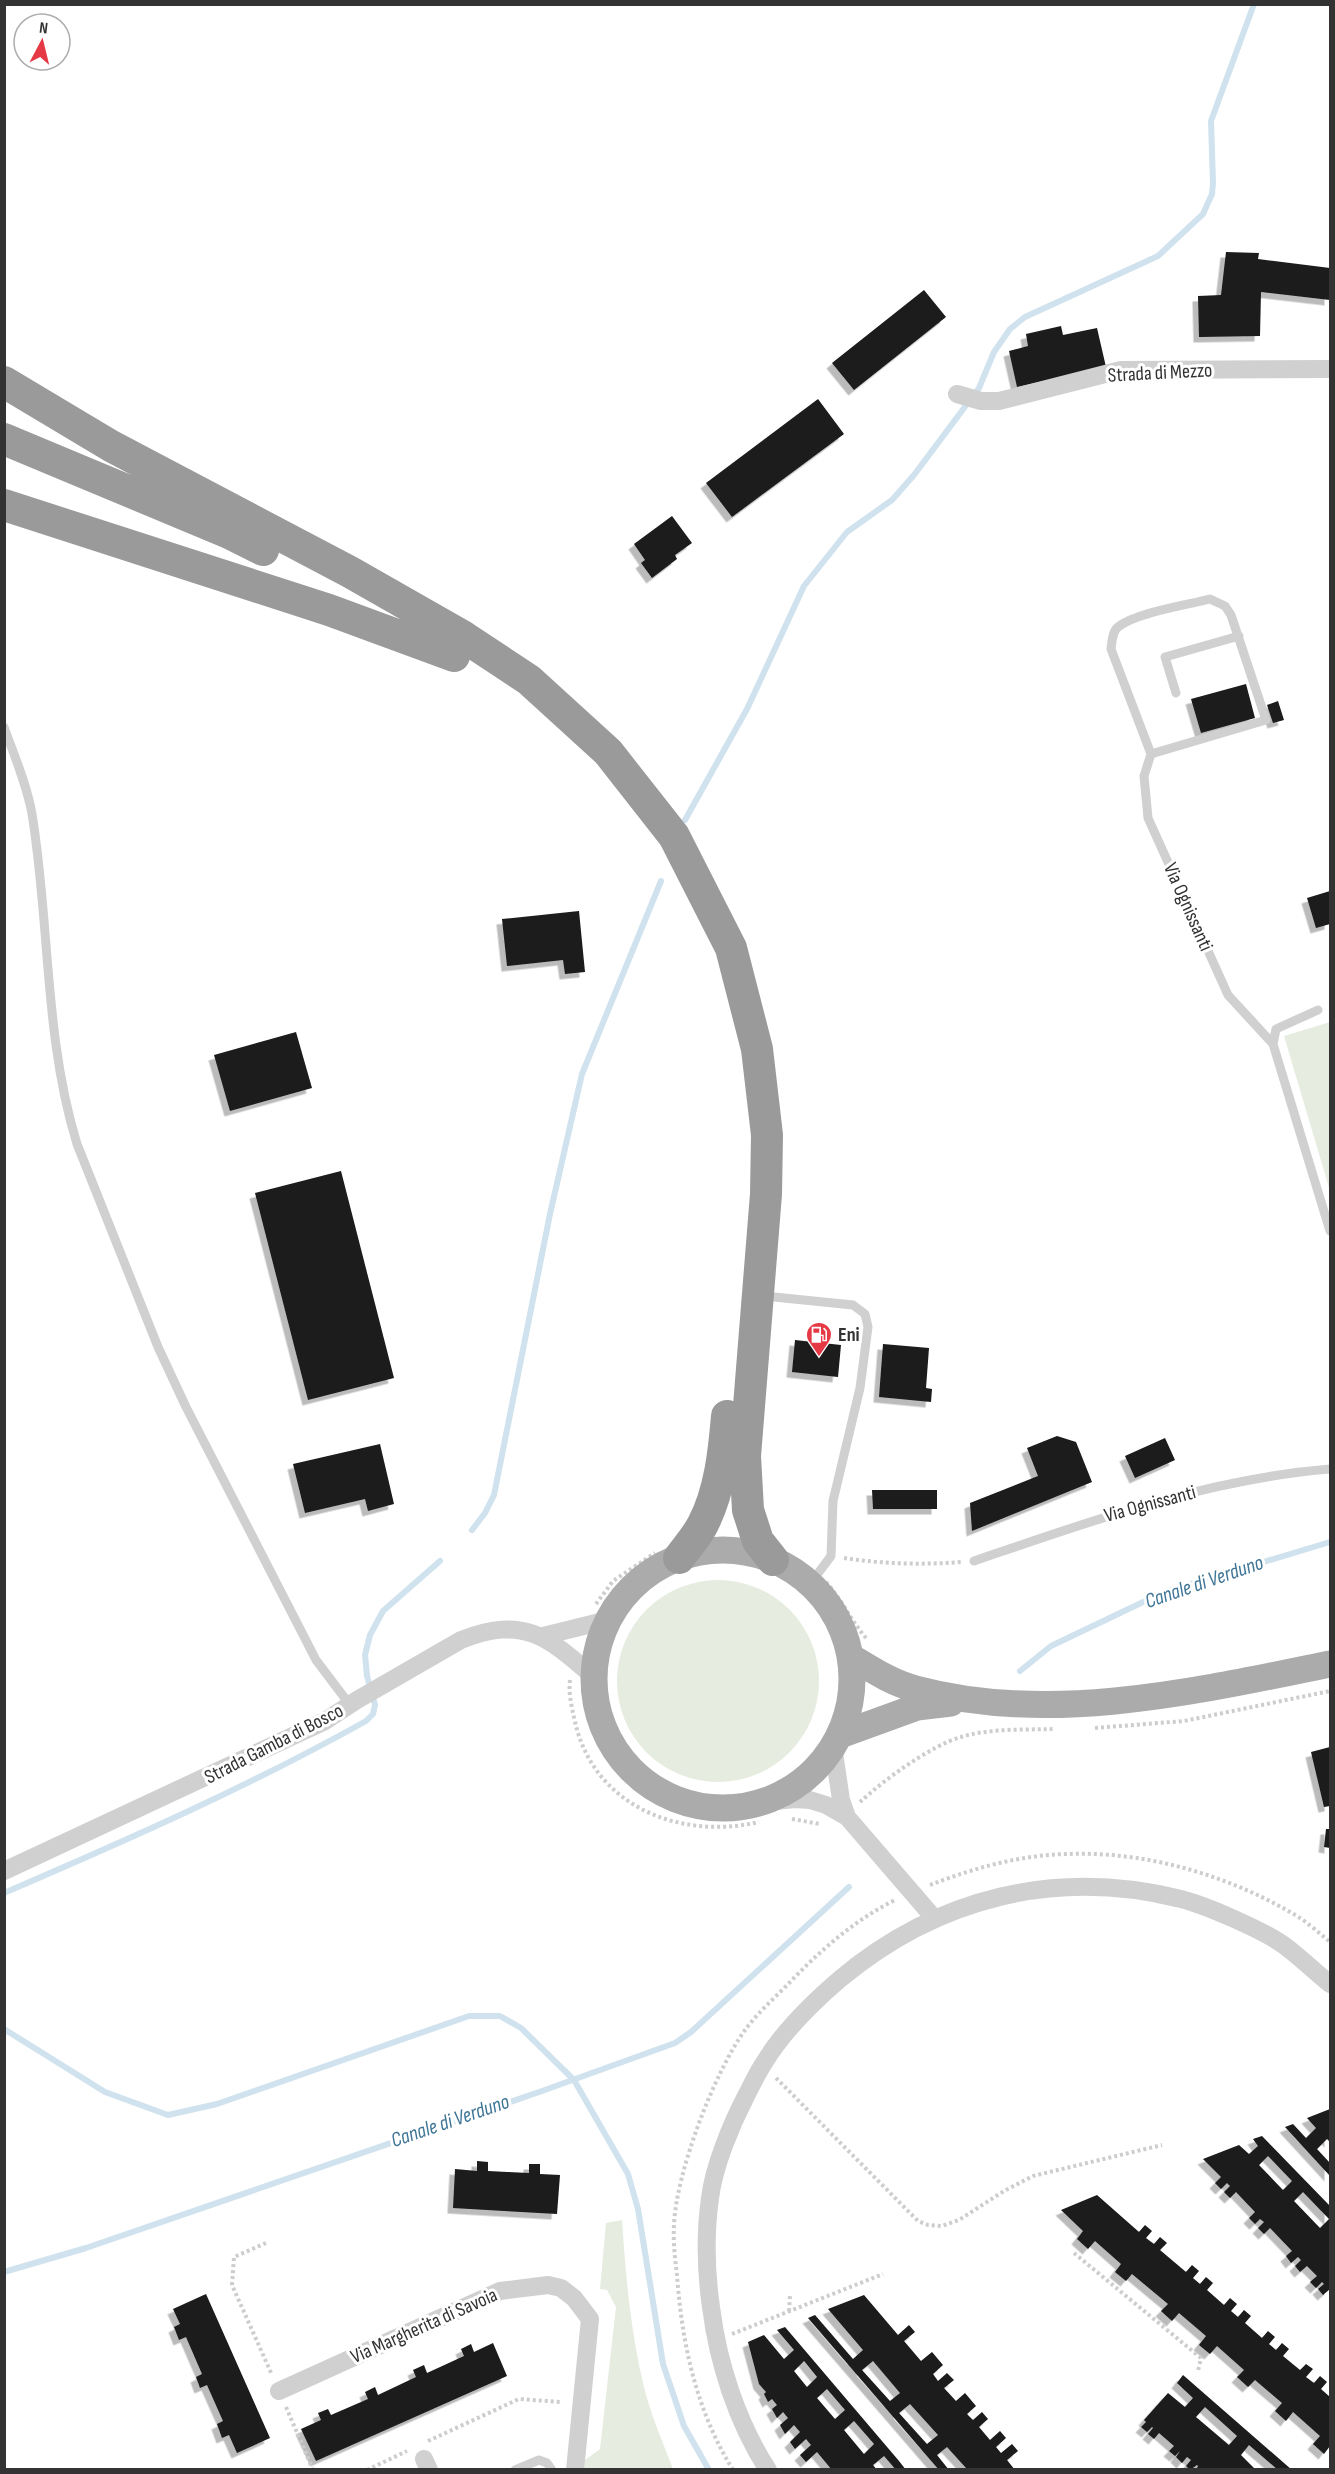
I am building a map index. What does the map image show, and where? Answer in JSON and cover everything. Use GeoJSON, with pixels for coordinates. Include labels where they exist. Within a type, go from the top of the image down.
{"type":"FeatureCollection","features":[{"type":"Feature","properties":{"kind":"highway"},"geometry":{"type":"LineString","coordinates":[[4,382],[111,446],[350,572],[464,637],[529,680],[608,752],[674,836],[731,948],[757,1049],[766,1135],[766,1194],[745,1456],[748,1510],[758,1541],[773,1560]]}},
{"type":"Feature","properties":{"kind":"highway"},"geometry":{"type":"LineString","coordinates":[[4,401],[111,446]]}},
{"type":"Feature","properties":{"kind":"highway"},"geometry":{"type":"LineString","coordinates":[[4,439],[230,533],[338,587],[454,656],[518,697],[596,764],[659,847],[712,954],[738,1051],[745,1134],[746,1192],[724,1453],[710,1510],[702,1526],[669,1554]]}},
{"type":"Feature","properties":{"kind":"highway"},"geometry":{"type":"LineString","coordinates":[[8,506],[329,610],[454,656]]}},
{"type":"Feature","properties":{"kind":"main road"},"geometry":{"type":"LineString","coordinates":[[861,1650],[852,1683],[849,1710],[836,1740],[825,1758],[806,1778],[783,1793],[763,1812],[738,1807],[698,1805],[679,1800],[644,1781],[617,1752],[600,1716],[594,1677],[598,1648],[608,1620],[621,1600],[657,1569],[669,1554],[716,1550],[755,1554],[814,1578],[837,1617],[845,1636],[861,1650],[884,1676],[915,1689],[976,1700],[1017,1703],[1099,1702],[1206,1689],[1330,1664]]}},
{"type":"Feature","properties":{"kind":"main road"},"geometry":{"type":"LineString","coordinates":[[836,1740],[917,1707],[976,1700]]}},
{"type":"Feature","properties":{"kind":"street","name":"Strada di Mezzo"},"geometry":{"type":"LineString","coordinates":[[957,394],[981,401],[999,401],[1121,370],[1330,369]]}},
{"type":"Feature","properties":{"kind":"street","name":"Strada Gamba di Bosco"},"geometry":{"type":"LineString","coordinates":[[543,1636],[608,1620]]}},
{"type":"Feature","properties":{"kind":"street","name":"Strada Gamba di Bosco"},"geometry":{"type":"LineString","coordinates":[[4,1871],[213,1776],[325,1721],[461,1640],[478,1634],[500,1630],[523,1631],[543,1636],[594,1677]]}},
{"type":"Feature","properties":{"kind":"street"},"geometry":{"type":"LineString","coordinates":[[836,1740],[841,1800],[934,1918]]}},
{"type":"Feature","properties":{"kind":"street"},"geometry":{"type":"LineString","coordinates":[[763,1812],[778,1800],[810,1800],[851,1812]]}},
{"type":"Feature","properties":{"kind":"street"},"geometry":{"type":"LineString","coordinates":[[768,2469],[748,2432],[729,2386],[715,2341],[707,2269],[710,2197],[730,2127],[762,2065],[810,2004],[866,1957],[934,1918],[963,1906],[1035,1889],[1104,1887],[1183,1899],[1232,1919],[1282,1944],[1330,1984]]}},
{"type":"Feature","properties":{"kind":"street","name":"Via Margherita di Savoia"},"geometry":{"type":"LineString","coordinates":[[279,2391],[500,2291],[548,2285],[561,2288],[574,2298],[590,2319],[575,2469]]}},
{"type":"Feature","properties":{"kind":"lane"},"geometry":{"type":"LineString","coordinates":[[1210,599],[1225,606],[1232,615],[1266,720],[1151,754],[1111,649],[1116,628],[1133,619],[1210,599]]}},
{"type":"Feature","properties":{"kind":"lane"},"geometry":{"type":"LineString","coordinates":[[1176,693],[1165,657],[1239,636]]}},
{"type":"Feature","properties":{"kind":"lane"},"geometry":{"type":"LineString","coordinates":[[4,727],[32,813],[54,1023],[68,1114],[77,1144],[158,1347],[186,1407],[316,1660],[353,1703]]}},
{"type":"Feature","properties":{"kind":"lane","name":"Via Ognissanti"},"geometry":{"type":"LineString","coordinates":[[1151,754],[1144,776],[1148,818],[1228,995],[1273,1044],[1330,1231]]}},
{"type":"Feature","properties":{"kind":"lane"},"geometry":{"type":"LineString","coordinates":[[1273,1044],[1276,1029],[1318,1010]]}},
{"type":"Feature","properties":{"kind":"lane"},"geometry":{"type":"LineString","coordinates":[[759,1295],[853,1305],[864,1314],[868,1327],[860,1388],[833,1501],[831,1556],[814,1578]]}},
{"type":"Feature","properties":{"kind":"lane","name":"Via Ognissanti"},"geometry":{"type":"LineString","coordinates":[[974,1561],[1103,1516],[1212,1487],[1292,1472],[1330,1469]]}},
{"type":"Feature","properties":{"kind":"lane"},"geometry":{"type":"LineString","coordinates":[[515,2469],[539,2460],[547,2463],[552,2469]]}},
{"type":"Feature","properties":{"kind":"path"},"geometry":{"type":"LineString","coordinates":[[579,1628],[613,1581],[669,1554]]}},
{"type":"Feature","properties":{"kind":"path"},"geometry":{"type":"LineString","coordinates":[[831,1556],[878,1563],[935,1564],[974,1561]]}},
{"type":"Feature","properties":{"kind":"path"},"geometry":{"type":"LineString","coordinates":[[814,1578],[837,1595],[853,1623],[861,1650]]}},
{"type":"Feature","properties":{"kind":"path"},"geometry":{"type":"LineString","coordinates":[[573,1658],[569,1684],[580,1741],[591,1763],[609,1785],[631,1803],[656,1817],[682,1825],[710,1828],[737,1827],[763,1812]]}},
{"type":"Feature","properties":{"kind":"path"},"geometry":{"type":"LineString","coordinates":[[1092,1728],[1184,1721],[1330,1690]]}},
{"type":"Feature","properties":{"kind":"path"},"geometry":{"type":"LineString","coordinates":[[851,1812],[901,1770],[960,1737],[1007,1731],[1056,1729]]}},
{"type":"Feature","properties":{"kind":"path"},"geometry":{"type":"LineString","coordinates":[[788,1815],[792,1819],[825,1827]]}},
{"type":"Feature","properties":{"kind":"path"},"geometry":{"type":"LineString","coordinates":[[733,2469],[707,2421],[688,2360],[678,2292],[674,2243],[674,2224],[680,2182],[703,2113],[726,2062],[745,2029],[844,1930],[873,1911],[912,1892],[987,1865],[1031,1857],[1068,1854],[1122,1856],[1183,1868],[1216,1878],[1292,1912],[1330,1942]]}},
{"type":"Feature","properties":{"kind":"path"},"geometry":{"type":"LineString","coordinates":[[762,2065],[918,2222],[928,2225],[942,2226],[959,2220],[1004,2191],[1034,2176],[1162,2145]]}},
{"type":"Feature","properties":{"kind":"path"},"geometry":{"type":"LineString","coordinates":[[266,2242],[234,2257],[232,2285],[313,2469]]}},
{"type":"Feature","properties":{"kind":"path"},"geometry":{"type":"LineString","coordinates":[[1074,2253],[1201,2358],[1198,2371]]}},
{"type":"Feature","properties":{"kind":"path"},"geometry":{"type":"LineString","coordinates":[[715,2341],[884,2274]]}},
{"type":"Feature","properties":{"kind":"path"},"geometry":{"type":"LineString","coordinates":[[789,2311],[790,2295]]}},
{"type":"Feature","properties":{"kind":"path"},"geometry":{"type":"LineString","coordinates":[[367,2469],[421,2456],[519,2399],[561,2402]]}},
{"type":"Feature","properties":{"kind":"shaded area"},"geometry":{"type":"Polygon","coordinates":[[[1330,1022],[1330,1191],[1284,1036],[1330,1022]]]}},
{"type":"Feature","properties":{"kind":"shaded area"},"geometry":{"type":"Polygon","coordinates":[[[718,1580],[738,1582],[757,1588],[774,1597],[796,1617],[811,1642],[817,1661],[819,1681],[817,1701],[811,1720],[802,1737],[782,1759],[757,1774],[738,1780],[718,1782],[698,1780],[679,1774],[662,1765],[640,1745],[625,1720],[619,1701],[617,1681],[619,1661],[625,1642],[634,1625],[654,1603],[679,1588],[698,1582],[718,1580]]]}},
{"type":"Feature","properties":{"kind":"shaded area"},"geometry":{"type":"Polygon","coordinates":[[[622,2220],[636,2351],[646,2395],[673,2469],[584,2470],[585,2460],[600,2449],[616,2307],[607,2290],[600,2289],[606,2223],[622,2220]]]}},
{"type":"Feature","properties":{"kind":"building"},"geometry":{"type":"Polygon","coordinates":[[[1226,252],[1259,253],[1258,259],[1330,268],[1330,300],[1261,292],[1260,336],[1199,337],[1198,296],[1221,295],[1226,252]]]}},
{"type":"Feature","properties":{"kind":"building"},"geometry":{"type":"Polygon","coordinates":[[[924,290],[946,317],[854,390],[832,363],[924,290]]]}},
{"type":"Feature","properties":{"kind":"building"},"geometry":{"type":"Polygon","coordinates":[[[1061,326],[1063,335],[1097,328],[1106,367],[1017,387],[1009,351],[1028,346],[1026,334],[1061,326]]]}},
{"type":"Feature","properties":{"kind":"building"},"geometry":{"type":"Polygon","coordinates":[[[818,399],[844,434],[732,517],[706,483],[818,399]]]}},
{"type":"Feature","properties":{"kind":"building"},"geometry":{"type":"Polygon","coordinates":[[[672,516],[692,543],[675,555],[677,559],[652,578],[641,563],[645,560],[634,544],[672,516]]]}},
{"type":"Feature","properties":{"kind":"building"},"geometry":{"type":"Polygon","coordinates":[[[1246,684],[1255,718],[1201,733],[1191,699],[1246,684]]]}},
{"type":"Feature","properties":{"kind":"building"},"geometry":{"type":"Polygon","coordinates":[[[1278,701],[1284,720],[1273,723],[1267,705],[1278,701]]]}},
{"type":"Feature","properties":{"kind":"building"},"geometry":{"type":"Polygon","coordinates":[[[1330,891],[1330,924],[1316,928],[1307,898],[1330,891]]]}},
{"type":"Feature","properties":{"kind":"building"},"geometry":{"type":"Polygon","coordinates":[[[579,911],[585,972],[565,974],[563,960],[507,966],[502,919],[579,911]]]}},
{"type":"Feature","properties":{"kind":"building"},"geometry":{"type":"Polygon","coordinates":[[[296,1032],[312,1088],[230,1111],[214,1055],[296,1032]]]}},
{"type":"Feature","properties":{"kind":"building"},"geometry":{"type":"Polygon","coordinates":[[[341,1171],[394,1378],[308,1400],[255,1193],[341,1171]]]}},
{"type":"Feature","properties":{"kind":"building"},"geometry":{"type":"Polygon","coordinates":[[[795,1340],[841,1345],[838,1377],[792,1372],[795,1340]]]}},
{"type":"Feature","properties":{"kind":"building"},"geometry":{"type":"Polygon","coordinates":[[[883,1344],[929,1348],[926,1388],[932,1389],[931,1402],[879,1397],[883,1344]]]}},
{"type":"Feature","properties":{"kind":"building"},"geometry":{"type":"Polygon","coordinates":[[[1057,1436],[1076,1442],[1092,1482],[972,1531],[970,1503],[1038,1476],[1027,1448],[1057,1436]]]}},
{"type":"Feature","properties":{"kind":"building"},"geometry":{"type":"Polygon","coordinates":[[[1165,1438],[1175,1460],[1135,1478],[1125,1456],[1165,1438]]]}},
{"type":"Feature","properties":{"kind":"building"},"geometry":{"type":"Polygon","coordinates":[[[380,1444],[394,1504],[368,1511],[365,1499],[305,1513],[293,1464],[380,1444]]]}},
{"type":"Feature","properties":{"kind":"building"},"geometry":{"type":"Polygon","coordinates":[[[872,1490],[937,1490],[937,1509],[873,1509],[872,1490]]]}},
{"type":"Feature","properties":{"kind":"building"},"geometry":{"type":"Polygon","coordinates":[[[1330,1747],[1330,1806],[1324,1807],[1311,1752],[1330,1747]]]}},
{"type":"Feature","properties":{"kind":"building"},"geometry":{"type":"Polygon","coordinates":[[[1326,1829],[1330,1829],[1330,1848],[1324,1847],[1326,1829]]]}},
{"type":"Feature","properties":{"kind":"building"},"geometry":{"type":"Polygon","coordinates":[[[1330,2109],[1330,2142],[1327,2139],[1317,2149],[1330,2163],[1330,2176],[1285,2127],[1293,2124],[1306,2138],[1316,2128],[1307,2118],[1330,2109]]]}},
{"type":"Feature","properties":{"kind":"building"},"geometry":{"type":"Polygon","coordinates":[[[1262,2136],[1330,2206],[1330,2289],[1323,2295],[1318,2289],[1324,2284],[1322,2282],[1316,2288],[1310,2282],[1317,2276],[1307,2266],[1300,2272],[1295,2266],[1301,2260],[1298,2257],[1291,2263],[1286,2256],[1292,2251],[1270,2228],[1264,2234],[1258,2228],[1264,2222],[1260,2219],[1255,2224],[1249,2218],[1255,2212],[1236,2192],[1230,2198],[1224,2192],[1230,2186],[1227,2183],[1221,2189],[1215,2183],[1221,2177],[1203,2159],[1239,2145],[1249,2154],[1258,2146],[1253,2139],[1262,2136]],[[1268,2156],[1259,2165],[1283,2190],[1292,2181],[1268,2156]],[[1303,2192],[1294,2201],[1320,2228],[1329,2219],[1303,2192]]]}},
{"type":"Feature","properties":{"kind":"building"},"geometry":{"type":"Polygon","coordinates":[[[477,2161],[488,2162],[488,2171],[529,2173],[529,2164],[540,2164],[540,2174],[560,2175],[557,2214],[453,2208],[455,2169],[477,2171],[477,2161]]]}},
{"type":"Feature","properties":{"kind":"building"},"geometry":{"type":"Polygon","coordinates":[[[1097,2195],[1139,2232],[1145,2225],[1152,2231],[1146,2238],[1154,2244],[1160,2237],[1167,2243],[1160,2250],[1186,2272],[1192,2265],[1199,2271],[1193,2278],[1200,2284],[1206,2277],[1213,2283],[1207,2290],[1224,2305],[1230,2298],[1237,2304],[1231,2311],[1238,2317],[1244,2310],[1251,2316],[1245,2323],[1262,2338],[1268,2331],[1275,2337],[1269,2344],[1276,2350],[1282,2343],[1289,2349],[1283,2356],[1300,2370],[1306,2364],[1313,2369],[1306,2377],[1314,2383],[1320,2376],[1327,2382],[1321,2389],[1330,2397],[1330,2446],[1324,2454],[1313,2444],[1320,2436],[1293,2412],[1286,2421],[1275,2411],[1282,2403],[1255,2380],[1248,2387],[1237,2377],[1244,2370],[1217,2346],[1210,2354],[1199,2345],[1206,2336],[1179,2313],[1172,2321],[1161,2311],[1168,2304],[1132,2274],[1126,2281],[1115,2272],[1121,2264],[1095,2241],[1088,2249],[1077,2239],[1083,2231],[1061,2210],[1097,2195]]]}},
{"type":"Feature","properties":{"kind":"building"},"geometry":{"type":"Polygon","coordinates":[[[206,2294],[270,2438],[237,2453],[229,2435],[222,2438],[217,2424],[223,2421],[207,2385],[200,2388],[196,2377],[202,2374],[186,2337],[179,2340],[174,2327],[180,2324],[173,2309],[206,2294]]]}},
{"type":"Feature","properties":{"kind":"building"},"geometry":{"type":"Polygon","coordinates":[[[864,2295],[898,2335],[909,2325],[915,2332],[904,2341],[921,2361],[932,2352],[943,2365],[933,2374],[938,2381],[947,2373],[954,2380],[944,2388],[956,2401],[965,2393],[976,2406],[967,2414],[973,2420],[982,2412],[988,2419],[979,2427],[990,2440],[1000,2431],[1006,2438],[996,2447],[1001,2453],[1012,2444],[1018,2451],[1007,2460],[1015,2470],[964,2470],[966,2468],[947,2447],[937,2455],[949,2470],[939,2470],[808,2318],[815,2315],[853,2359],[863,2350],[828,2309],[864,2295]],[[873,2361],[862,2370],[890,2401],[900,2393],[873,2361]],[[910,2404],[899,2413],[927,2444],[938,2435],[910,2404]]]}},
{"type":"Feature","properties":{"kind":"building"},"geometry":{"type":"Polygon","coordinates":[[[785,2327],[906,2470],[896,2470],[884,2456],[873,2465],[877,2470],[832,2470],[817,2452],[806,2462],[800,2455],[811,2445],[806,2439],[795,2449],[790,2442],[800,2432],[794,2425],[785,2434],[780,2425],[788,2418],[783,2412],[777,2418],[772,2409],[777,2405],[772,2399],[768,2402],[764,2394],[766,2392],[759,2384],[748,2342],[764,2335],[784,2359],[794,2350],[777,2330],[785,2327]],[[804,2361],[794,2371],[807,2387],[817,2377],[804,2361]],[[827,2389],[817,2398],[835,2419],[845,2410],[827,2389]],[[854,2421],[844,2430],[864,2454],[874,2444],[854,2421]]]}},
{"type":"Feature","properties":{"kind":"building"},"geometry":{"type":"Polygon","coordinates":[[[493,2343],[507,2376],[316,2461],[301,2429],[321,2420],[318,2413],[328,2409],[331,2415],[368,2399],[365,2392],[375,2387],[378,2395],[416,2377],[413,2370],[424,2365],[427,2373],[464,2356],[461,2349],[471,2344],[474,2352],[493,2343]]]}},
{"type":"Feature","properties":{"kind":"building"},"geometry":{"type":"Polygon","coordinates":[[[1183,2375],[1292,2470],[1278,2470],[1249,2445],[1241,2455],[1256,2470],[1196,2470],[1197,2465],[1190,2470],[1186,2466],[1191,2460],[1187,2457],[1182,2463],[1176,2457],[1180,2451],[1175,2456],[1169,2451],[1174,2446],[1159,2433],[1154,2439],[1148,2434],[1152,2427],[1147,2432],[1141,2427],[1146,2422],[1144,2420],[1168,2393],[1185,2407],[1193,2398],[1177,2383],[1183,2375]],[[1205,2407],[1196,2417],[1229,2445],[1237,2436],[1205,2407]]]}},
{"type":"Feature","properties":{"kind":"waterway"},"geometry":{"type":"LineString","coordinates":[[685,820],[747,709],[804,586],[847,532],[892,500],[914,475],[979,388],[994,352],[1010,329],[1025,317],[1158,256],[1203,214],[1212,194],[1213,183],[1211,121],[1254,4]]}},
{"type":"Feature","properties":{"kind":"waterway"},"geometry":{"type":"LineString","coordinates":[[472,1530],[485,1513],[494,1495],[550,1214],[582,1074],[661,881]]}},
{"type":"Feature","properties":{"kind":"waterway","name":"Canale di Verduno"},"geometry":{"type":"LineString","coordinates":[[1020,1671],[1051,1646],[1164,1592],[1330,1542]]}},
{"type":"Feature","properties":{"kind":"waterway"},"geometry":{"type":"LineString","coordinates":[[4,1893],[233,1790],[366,1721],[373,1714],[375,1705],[367,1676],[365,1655],[370,1635],[383,1611],[440,1561]]}},
{"type":"Feature","properties":{"kind":"waterway","name":"Canale di Verduno"},"geometry":{"type":"LineString","coordinates":[[4,2272],[86,2248],[675,2043],[691,2032],[849,1887]]}},
{"type":"Feature","properties":{"kind":"waterway"},"geometry":{"type":"LineString","coordinates":[[4,2029],[105,2092],[168,2115],[217,2104],[469,2016],[500,2016],[521,2028],[574,2080],[628,2174],[638,2209],[663,2364],[684,2426],[709,2470]]}},
{"type":"Feature","properties":{"kind":"place","name":"Eni"},"geometry":{"type":"Point","coordinates":[819,1358]}}]}
